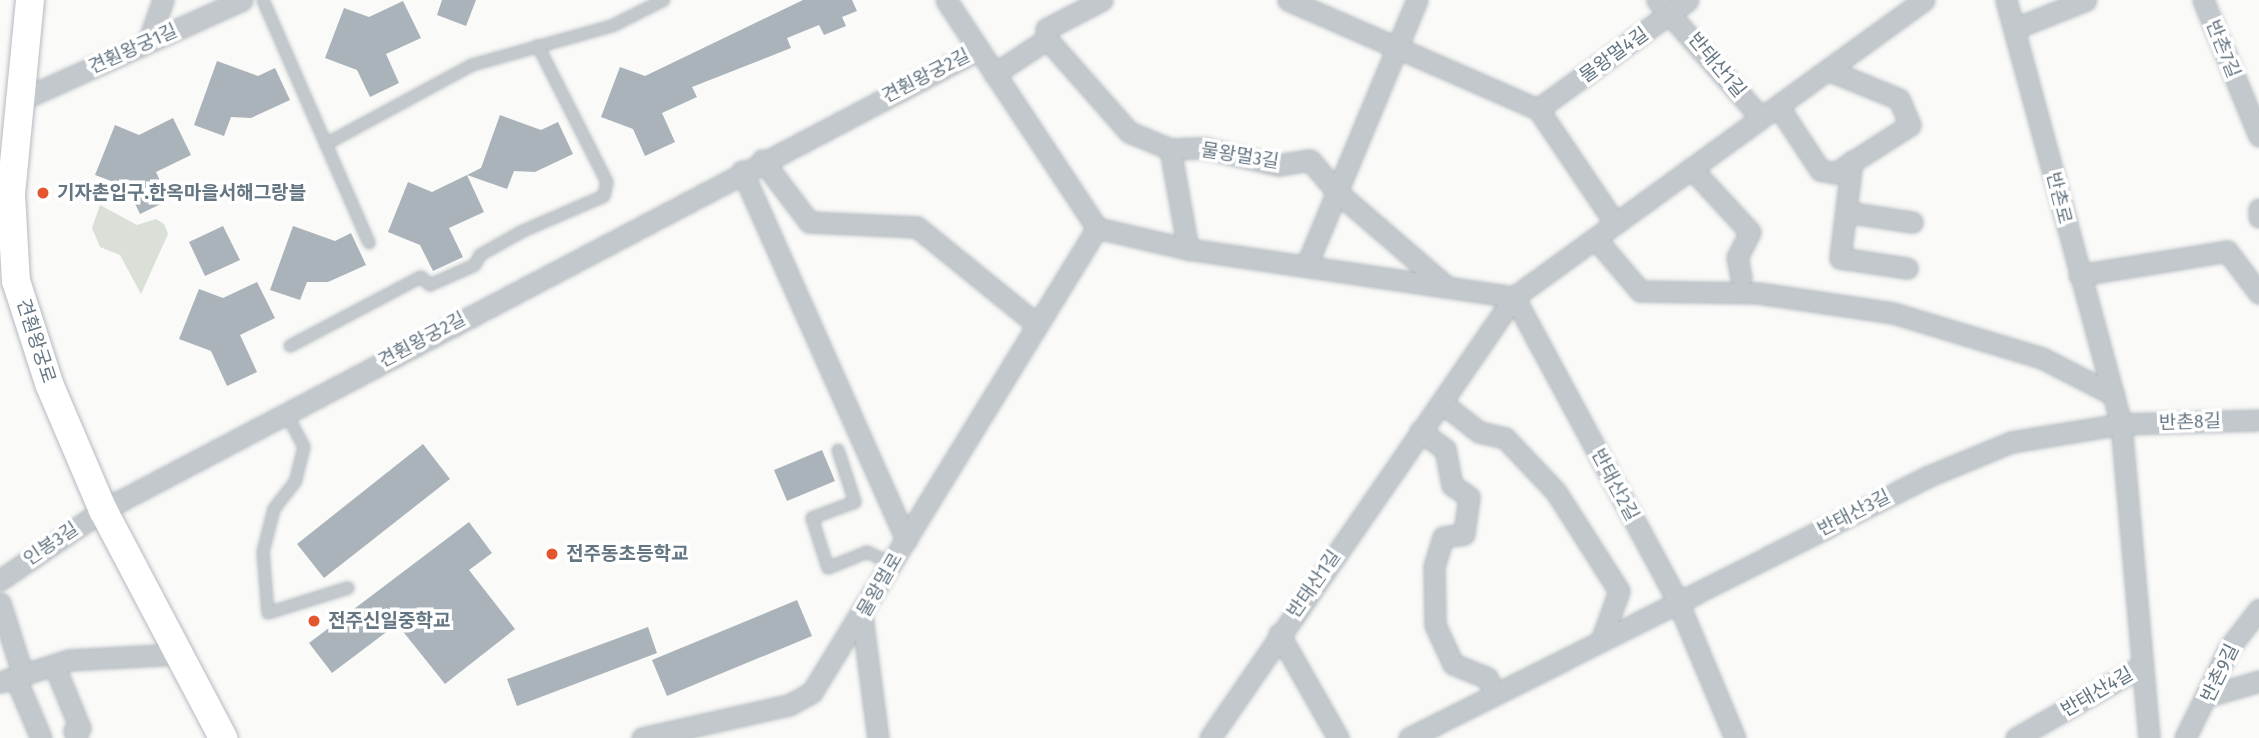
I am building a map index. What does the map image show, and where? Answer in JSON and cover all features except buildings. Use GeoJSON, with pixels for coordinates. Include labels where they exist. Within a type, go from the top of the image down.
{"type":"FeatureCollection","features":[{"type":"Feature","properties":{"kind":"street","name":"견훤왕궁로"},"geometry":{"type":"LineString","coordinates":[[30,0],[25,98],[11,195],[16,281],[50,386],[103,510],[223,738]]}},
{"type":"Feature","properties":{"kind":"street"},"geometry":{"type":"LineString","coordinates":[[148,42],[163,0]]}},
{"type":"Feature","properties":{"kind":"street","name":"견훤왕궁1길"},"geometry":{"type":"LineString","coordinates":[[25,98],[242,0]]}},
{"type":"Feature","properties":{"kind":"street"},"geometry":{"type":"LineString","coordinates":[[946,0],[1097,228],[1188,249],[1307,264],[1514,297]]}},
{"type":"Feature","properties":{"kind":"street"},"geometry":{"type":"LineString","coordinates":[[994,74],[1047,39],[1046,29],[1102,0]]}},
{"type":"Feature","properties":{"kind":"street"},"geometry":{"type":"LineString","coordinates":[[1288,0],[1538,109],[1615,223]]}},
{"type":"Feature","properties":{"kind":"street"},"geometry":{"type":"LineString","coordinates":[[1307,264],[1417,0]]}},
{"type":"Feature","properties":{"kind":"street","name":"물왕멀4길"},"geometry":{"type":"LineString","coordinates":[[1538,109],[1665,6],[1688,0]]}},
{"type":"Feature","properties":{"kind":"street","name":"반태산1길"},"geometry":{"type":"LineString","coordinates":[[1210,738],[1279,634],[1514,297],[1924,0]]}},
{"type":"Feature","properties":{"kind":"street","name":"반촌로"},"geometry":{"type":"LineString","coordinates":[[2006,0],[2016,28],[2079,275],[2121,424],[2140,667],[2149,738]]}},
{"type":"Feature","properties":{"kind":"street"},"geometry":{"type":"LineString","coordinates":[[2016,28],[2086,0]]}},
{"type":"Feature","properties":{"kind":"street","name":"반촌7길"},"geometry":{"type":"LineString","coordinates":[[2203,0],[2259,136]]}},
{"type":"Feature","properties":{"kind":"street","name":"반태산1길"},"geometry":{"type":"LineString","coordinates":[[1665,6],[1761,118]]}},
{"type":"Feature","properties":{"kind":"street","name":"물왕멀3길"},"geometry":{"type":"LineString","coordinates":[[1047,39],[1129,132],[1170,149],[1204,148],[1278,165],[1310,160],[1337,192],[1447,287]]}},
{"type":"Feature","properties":{"kind":"street","name":"견훤왕궁2길"},"geometry":{"type":"LineString","coordinates":[[103,510],[762,160],[978,50]]}},
{"type":"Feature","properties":{"kind":"street"},"geometry":{"type":"LineString","coordinates":[[1778,106],[1819,170],[1835,173],[1910,125],[1899,99],[1828,69]]}},
{"type":"Feature","properties":{"kind":"street"},"geometry":{"type":"LineString","coordinates":[[1170,149],[1188,249]]}},
{"type":"Feature","properties":{"kind":"street"},"geometry":{"type":"LineString","coordinates":[[762,160],[809,222],[917,227],[1035,323]]}},
{"type":"Feature","properties":{"kind":"street"},"geometry":{"type":"LineString","coordinates":[[1852,161],[1840,258],[1907,268]]}},
{"type":"Feature","properties":{"kind":"street"},"geometry":{"type":"LineString","coordinates":[[1691,168],[1750,232],[1737,257],[1741,278]]}},
{"type":"Feature","properties":{"kind":"street"},"geometry":{"type":"LineString","coordinates":[[742,172],[906,540]]}},
{"type":"Feature","properties":{"kind":"street"},"geometry":{"type":"LineString","coordinates":[[2259,209],[2259,218]]}},
{"type":"Feature","properties":{"kind":"street"},"geometry":{"type":"LineString","coordinates":[[1846,212],[1912,222]]}},
{"type":"Feature","properties":{"kind":"street","name":"물왕멀로"},"geometry":{"type":"LineString","coordinates":[[642,738],[801,698],[812,692],[862,617],[1035,323],[1097,228]]}},
{"type":"Feature","properties":{"kind":"street"},"geometry":{"type":"LineString","coordinates":[[1595,238],[1640,291],[1758,293],[1893,313],[2042,358],[2113,396]]}},
{"type":"Feature","properties":{"kind":"street"},"geometry":{"type":"LineString","coordinates":[[2079,275],[2227,251],[2259,293]]}},
{"type":"Feature","properties":{"kind":"street","name":"반태산2길"},"geometry":{"type":"LineString","coordinates":[[1514,297],[1678,602],[1735,738]]}},
{"type":"Feature","properties":{"kind":"street"},"geometry":{"type":"LineString","coordinates":[[1442,403],[1479,432],[1505,439],[1556,492],[1619,591],[1601,641]]}},
{"type":"Feature","properties":{"kind":"street","name":"반촌8길"},"geometry":{"type":"LineString","coordinates":[[2121,424],[2259,420]]}},
{"type":"Feature","properties":{"kind":"street","name":"반태산3길"},"geometry":{"type":"LineString","coordinates":[[1409,738],[1678,602],[2011,442],[2121,424]]}},
{"type":"Feature","properties":{"kind":"street"},"geometry":{"type":"LineString","coordinates":[[1420,431],[1445,449],[1452,485],[1469,498],[1464,534],[1443,537],[1434,566],[1435,625],[1453,664],[1487,678],[1496,694]]}},
{"type":"Feature","properties":{"kind":"street","name":"인봉3길"},"geometry":{"type":"LineString","coordinates":[[0,580],[103,510]]}},
{"type":"Feature","properties":{"kind":"street"},"geometry":{"type":"LineString","coordinates":[[0,603],[13,678],[41,738]]}},
{"type":"Feature","properties":{"kind":"street","name":"반촌9길"},"geometry":{"type":"LineString","coordinates":[[2185,738],[2208,696],[2229,648],[2259,609]]}},
{"type":"Feature","properties":{"kind":"street"},"geometry":{"type":"LineString","coordinates":[[862,617],[878,738]]}},
{"type":"Feature","properties":{"kind":"street"},"geometry":{"type":"LineString","coordinates":[[1279,634],[1338,738]]}},
{"type":"Feature","properties":{"kind":"street"},"geometry":{"type":"LineString","coordinates":[[13,678],[54,665],[180,654]]}},
{"type":"Feature","properties":{"kind":"street"},"geometry":{"type":"LineString","coordinates":[[54,665],[80,728],[77,738]]}},
{"type":"Feature","properties":{"kind":"street","name":"반태산4길"},"geometry":{"type":"LineString","coordinates":[[2016,738],[2140,667]]}},
{"type":"Feature","properties":{"kind":"street"},"geometry":{"type":"LineString","coordinates":[[2208,696],[2259,681]]}},
{"type":"Feature","properties":{"kind":"lane"},"geometry":{"type":"LineString","coordinates":[[263,0],[369,243]]}},
{"type":"Feature","properties":{"kind":"lane"},"geometry":{"type":"LineString","coordinates":[[326,145],[472,65],[612,26],[664,0]]}},
{"type":"Feature","properties":{"kind":"lane"},"geometry":{"type":"LineString","coordinates":[[290,346],[421,277],[430,285],[475,265],[480,255],[523,231],[604,197],[607,182],[538,46]]}},
{"type":"Feature","properties":{"kind":"lane"},"geometry":{"type":"LineString","coordinates":[[286,413],[304,447],[295,482],[274,509],[263,552],[268,613],[348,588]]}},
{"type":"Feature","properties":{"kind":"lane"},"geometry":{"type":"LineString","coordinates":[[838,450],[855,502],[811,518],[828,568],[867,552],[894,564]]}},
{"type":"Feature","properties":{"kind":"shaded area"},"geometry":{"type":"Polygon","coordinates":[[[100,205],[137,225],[156,219],[164,224],[168,234],[141,294],[120,255],[100,247],[92,228],[100,205]]]}},
{"type":"Feature","properties":{"kind":"place","name":"기자촌입구.한옥마을서해그랑블"},"geometry":{"type":"Point","coordinates":[43,193]}},
{"type":"Feature","properties":{"kind":"place","name":"전주동초등학교"},"geometry":{"type":"Point","coordinates":[552,554]}},
{"type":"Feature","properties":{"kind":"place","name":"전주신일중학교"},"geometry":{"type":"Point","coordinates":[314,621]}}]}
